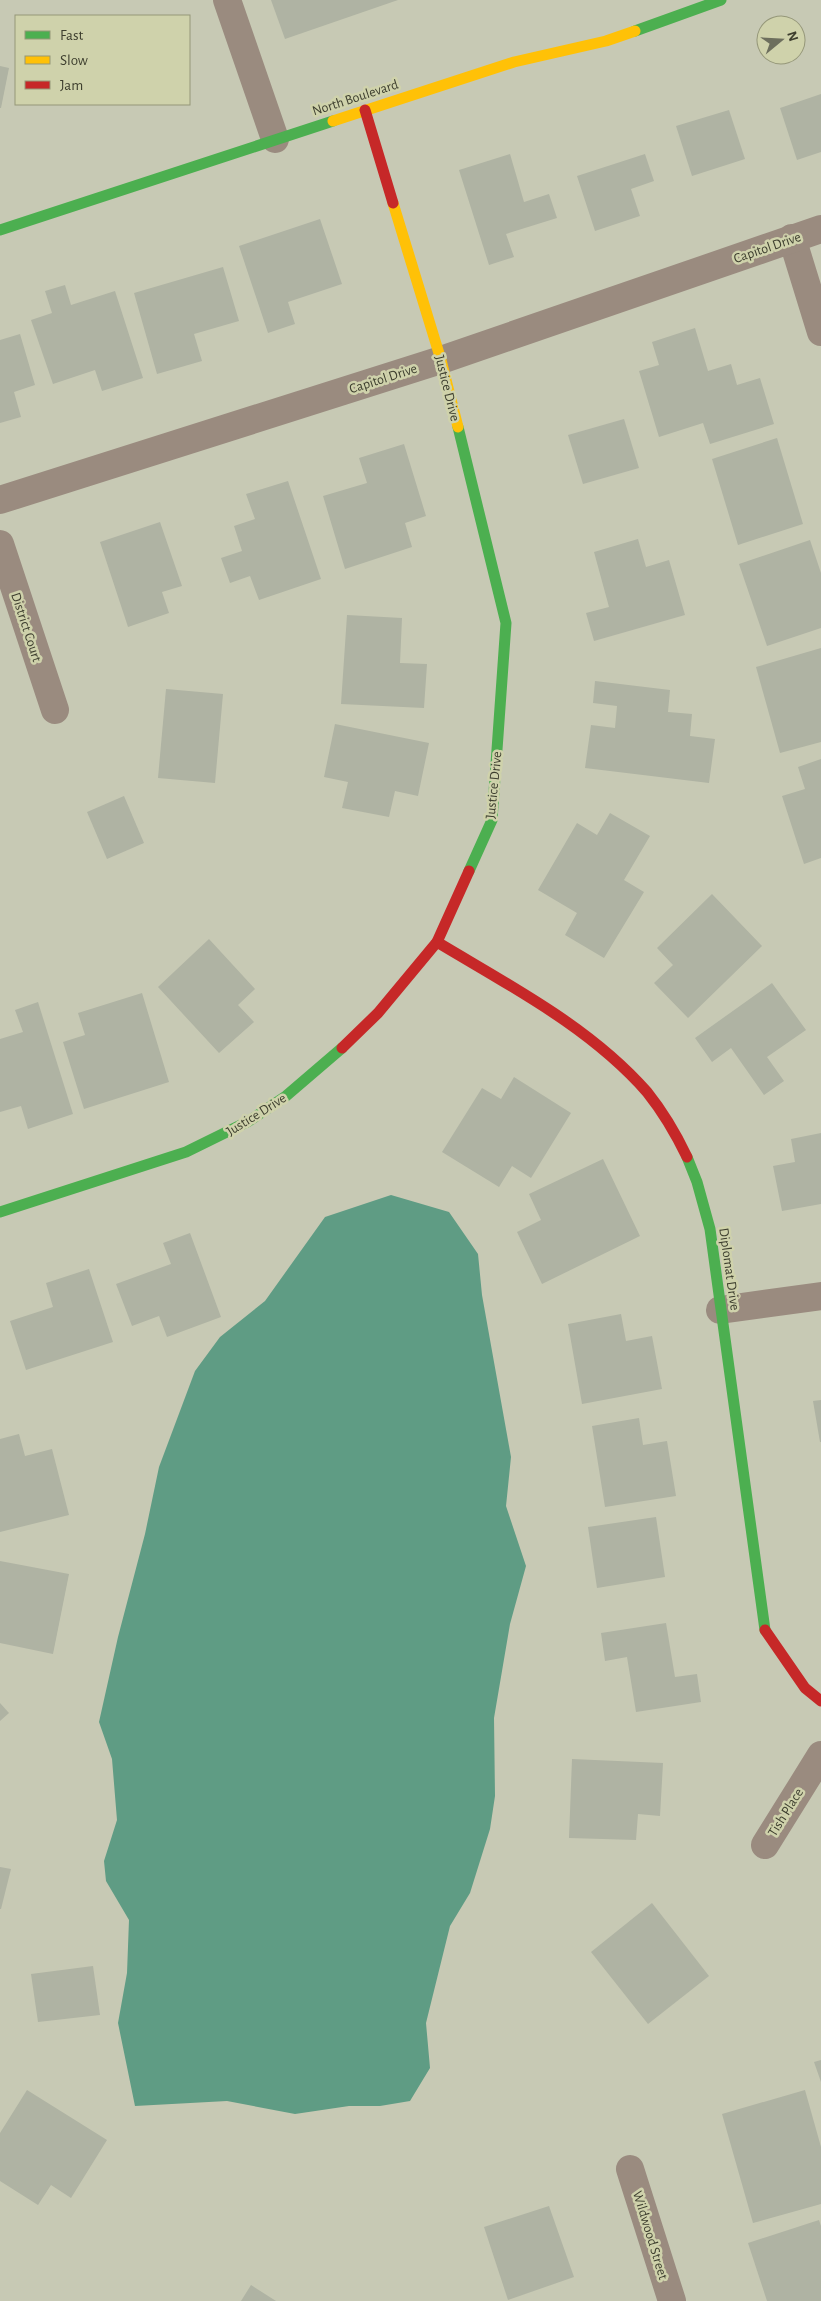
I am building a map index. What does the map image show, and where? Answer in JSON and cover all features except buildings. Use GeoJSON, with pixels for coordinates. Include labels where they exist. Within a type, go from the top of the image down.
{"type":"FeatureCollection","features":[{"type":"Feature","properties":{"kind":"street"},"geometry":{"type":"LineString","coordinates":[[227,0],[275,139]]}},
{"type":"Feature","properties":{"kind":"street","name":"North Boulevard"},"geometry":{"type":"LineString","coordinates":[[0,230],[514,62],[606,41],[721,0]]}},
{"type":"Feature","properties":{"kind":"street","name":"Justice Drive"},"geometry":{"type":"LineString","coordinates":[[0,1212],[186,1152],[249,1121],[286,1096],[350,1042],[378,1014],[437,942],[492,820],[506,623],[441,360],[365,110]]}},
{"type":"Feature","properties":{"kind":"street","name":"Capitol Drive"},"geometry":{"type":"LineString","coordinates":[[0,500],[441,360],[821,229]]}},
{"type":"Feature","properties":{"kind":"street"},"geometry":{"type":"LineString","coordinates":[[792,238],[821,332]]}},
{"type":"Feature","properties":{"kind":"street","name":"District Court"},"geometry":{"type":"LineString","coordinates":[[0,544],[55,710]]}},
{"type":"Feature","properties":{"kind":"street","name":"Diplomat Drive"},"geometry":{"type":"LineString","coordinates":[[437,942],[572,1025],[633,1076],[666,1119],[691,1166],[702,1197],[710,1229],[765,1632],[805,1688],[821,1702]]}},
{"type":"Feature","properties":{"kind":"street"},"geometry":{"type":"LineString","coordinates":[[720,1310],[821,1296]]}},
{"type":"Feature","properties":{"kind":"street","name":"Tish Place"},"geometry":{"type":"LineString","coordinates":[[765,1845],[821,1754]]}},
{"type":"Feature","properties":{"kind":"street","name":"Wildwood Street"},"geometry":{"type":"LineString","coordinates":[[630,2169],[672,2301]]}},
{"type":"Feature","properties":{"kind":"shaded area"},"geometry":{"type":"Polygon","coordinates":[[[391,1195],[449,1212],[478,1254],[482,1295],[511,1457],[506,1506],[526,1566],[510,1624],[494,1718],[495,1796],[490,1829],[470,1893],[450,1926],[426,2023],[430,2068],[410,2101],[380,2106],[349,2106],[295,2114],[227,2101],[135,2106],[118,2023],[127,1973],[129,1920],[106,1881],[104,1861],[117,1820],[112,1759],[99,1722],[118,1637],[145,1534],[159,1467],[195,1371],[220,1337],[265,1301],[325,1217],[391,1195]]]}},
{"type":"Feature","properties":{"kind":"traffic: fast"},"geometry":{"type":"LineString","coordinates":[[635,31],[721,0]]}},
{"type":"Feature","properties":{"kind":"traffic: fast"},"geometry":{"type":"LineString","coordinates":[[0,230],[333,121]]}},
{"type":"Feature","properties":{"kind":"traffic: fast"},"geometry":{"type":"LineString","coordinates":[[458,427],[506,623],[492,820],[469,871]]}},
{"type":"Feature","properties":{"kind":"traffic: fast"},"geometry":{"type":"LineString","coordinates":[[0,1212],[186,1152],[249,1121],[286,1096],[342,1048]]}},
{"type":"Feature","properties":{"kind":"traffic: fast"},"geometry":{"type":"LineString","coordinates":[[687,1157],[697,1182],[710,1229],[765,1630]]}},
{"type":"Feature","properties":{"kind":"traffic: slow"},"geometry":{"type":"LineString","coordinates":[[333,121],[514,62],[606,41],[635,31]]}},
{"type":"Feature","properties":{"kind":"traffic: slow"},"geometry":{"type":"LineString","coordinates":[[393,203],[441,360],[458,427]]}},
{"type":"Feature","properties":{"kind":"traffic: jam"},"geometry":{"type":"LineString","coordinates":[[365,110],[393,203]]}},
{"type":"Feature","properties":{"kind":"traffic: jam"},"geometry":{"type":"LineString","coordinates":[[342,1048],[378,1013],[437,942],[469,871]]}},
{"type":"Feature","properties":{"kind":"traffic: jam"},"geometry":{"type":"LineString","coordinates":[[437,942],[548,1009],[600,1047],[647,1092],[669,1123],[687,1157]]}},
{"type":"Feature","properties":{"kind":"traffic: jam"},"geometry":{"type":"LineString","coordinates":[[765,1630],[805,1688],[821,1701]]}}]}
